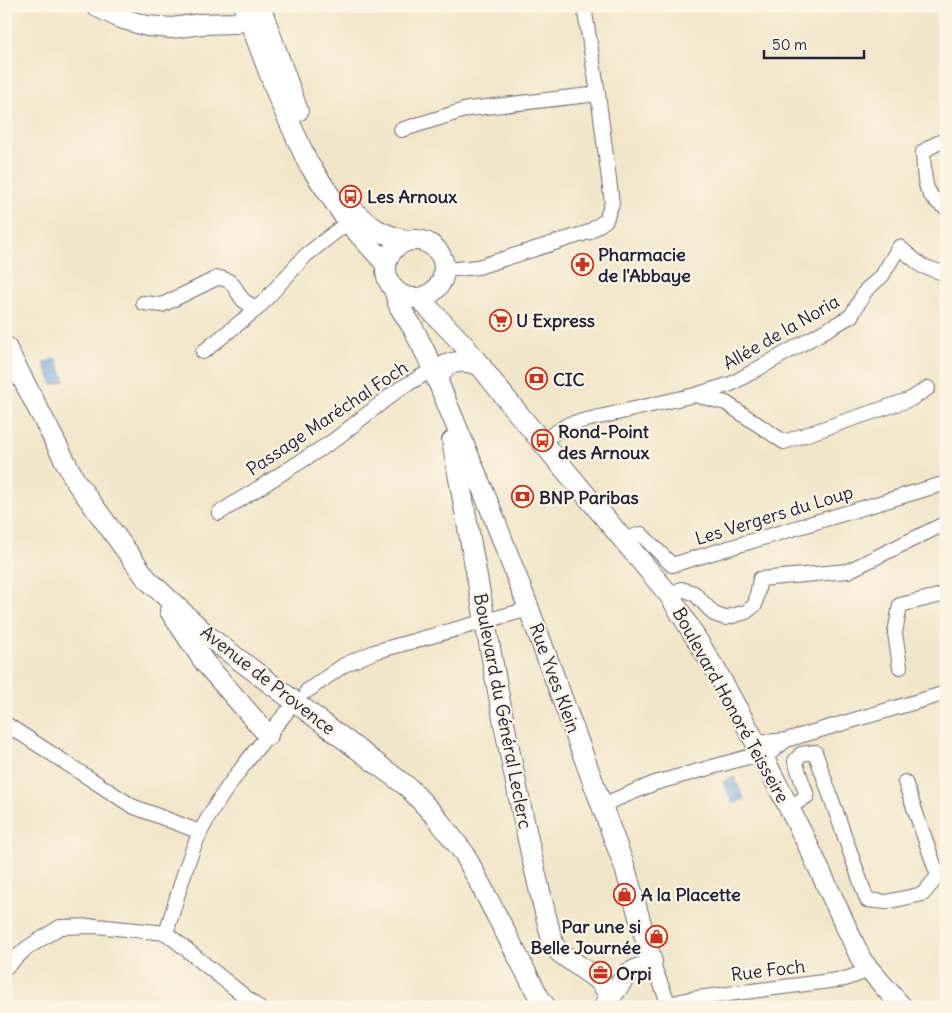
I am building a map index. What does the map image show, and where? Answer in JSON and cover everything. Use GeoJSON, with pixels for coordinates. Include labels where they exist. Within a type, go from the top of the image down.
{"type":"FeatureCollection","features":[{"type":"Feature","properties":{"kind":"main road"},"geometry":{"type":"LineString","coordinates":[[96,6],[120,18],[147,26],[172,28],[201,24],[235,24],[248,8]]}},
{"type":"Feature","properties":{"kind":"main road"},"geometry":{"type":"LineString","coordinates":[[248,8],[258,18],[303,133],[351,208],[365,223],[381,233],[406,241],[417,240],[428,243],[437,250],[443,259],[445,270],[442,281],[414,307],[413,328]]}},
{"type":"Feature","properties":{"kind":"main road"},"geometry":{"type":"LineString","coordinates":[[248,8],[279,99],[304,154],[326,192],[348,222],[386,264]]}},
{"type":"Feature","properties":{"kind":"main road"},"geometry":{"type":"LineString","coordinates":[[406,241],[397,246],[390,254],[386,264],[389,281],[394,289],[410,298],[427,294]]}},
{"type":"Feature","properties":{"kind":"main road","name":"Boulevard du Général Leclerc"},"geometry":{"type":"LineString","coordinates":[[394,289],[399,306],[413,328],[444,399],[468,480],[485,621],[516,784],[553,944],[559,952],[601,982],[607,1002]]}},
{"type":"Feature","properties":{"kind":"main road","name":"Boulevard Honoré Teisseire"},"geometry":{"type":"LineString","coordinates":[[427,294],[434,316],[452,330],[670,596],[718,674],[760,751],[862,961],[902,1007]]}},
{"type":"Feature","properties":{"kind":"main road","name":"Avenue de Provence"},"geometry":{"type":"LineString","coordinates":[[6,347],[76,482],[147,579],[209,637],[408,788],[436,816],[464,854],[543,1005]]}},
{"type":"Feature","properties":{"kind":"main road"},"geometry":{"type":"LineString","coordinates":[[434,375],[446,364],[456,361],[466,361],[481,366]]}},
{"type":"Feature","properties":{"kind":"main road","name":"Rue Yves Klein"},"geometry":{"type":"LineString","coordinates":[[468,480],[489,505],[529,608],[625,868],[652,962]]}},
{"type":"Feature","properties":{"kind":"main road"},"geometry":{"type":"LineString","coordinates":[[147,579],[205,663],[268,735]]}},
{"type":"Feature","properties":{"kind":"main road"},"geometry":{"type":"LineString","coordinates":[[607,1002],[627,974],[652,962]]}},
{"type":"Feature","properties":{"kind":"street"},"geometry":{"type":"LineString","coordinates":[[445,270],[478,267],[589,232],[606,220],[612,203],[584,6]]}},
{"type":"Feature","properties":{"kind":"street"},"geometry":{"type":"LineString","coordinates":[[401,130],[468,109],[598,94]]}},
{"type":"Feature","properties":{"kind":"street"},"geometry":{"type":"LineString","coordinates":[[946,139],[922,152],[927,191],[935,202],[946,208]]}},
{"type":"Feature","properties":{"kind":"street"},"geometry":{"type":"LineString","coordinates":[[203,352],[258,308],[305,256],[348,222]]}},
{"type":"Feature","properties":{"kind":"street","name":"Allée de la Noria"},"geometry":{"type":"LineString","coordinates":[[542,441],[569,424],[695,395],[731,384],[851,316],[866,290],[882,276],[899,247],[922,266],[946,274]]}},
{"type":"Feature","properties":{"kind":"street"},"geometry":{"type":"LineString","coordinates":[[142,303],[162,305],[217,278],[225,278],[232,282],[245,302],[258,308]]}},
{"type":"Feature","properties":{"kind":"street","name":"Passage Maréchal Foch"},"geometry":{"type":"LineString","coordinates":[[219,513],[333,441],[399,389],[434,375]]}},
{"type":"Feature","properties":{"kind":"street"},"geometry":{"type":"LineString","coordinates":[[695,395],[726,403],[784,442],[911,399],[928,388]]}},
{"type":"Feature","properties":{"kind":"street","name":"Les Vergers du Loup"},"geometry":{"type":"LineString","coordinates":[[623,540],[641,534],[672,565],[946,483]]}},
{"type":"Feature","properties":{"kind":"street"},"geometry":{"type":"LineString","coordinates":[[670,596],[681,589],[694,593],[714,614],[725,618],[746,612],[755,605],[760,580],[848,571],[946,523]]}},
{"type":"Feature","properties":{"kind":"street"},"geometry":{"type":"LineString","coordinates":[[900,667],[895,634],[900,606],[946,594]]}},
{"type":"Feature","properties":{"kind":"street"},"geometry":{"type":"LineString","coordinates":[[307,691],[344,665],[374,652],[529,608]]}},
{"type":"Feature","properties":{"kind":"street"},"geometry":{"type":"LineString","coordinates":[[602,805],[655,783],[748,757],[786,740],[946,693]]}},
{"type":"Feature","properties":{"kind":"street"},"geometry":{"type":"LineString","coordinates":[[166,933],[193,848],[200,832],[215,806],[286,713]]}},
{"type":"Feature","properties":{"kind":"street"},"geometry":{"type":"LineString","coordinates":[[6,724],[132,806],[200,832]]}},
{"type":"Feature","properties":{"kind":"street"},"geometry":{"type":"LineString","coordinates":[[789,808],[807,796],[795,761],[801,754],[815,752],[868,900],[886,902],[923,894],[938,876],[905,782]]}},
{"type":"Feature","properties":{"kind":"street"},"geometry":{"type":"LineString","coordinates":[[6,967],[27,948],[60,927],[96,926],[166,933],[258,1007]]}},
{"type":"Feature","properties":{"kind":"street"},"geometry":{"type":"LineString","coordinates":[[652,962],[669,1005]]}},
{"type":"Feature","properties":{"kind":"street","name":"Rue Foch"},"geometry":{"type":"LineString","coordinates":[[669,1005],[690,999],[845,979],[870,970]]}},
{"type":"Feature","properties":{"kind":"water"},"geometry":{"type":"Polygon","coordinates":[[[56,358],[65,381],[53,385],[44,363],[56,358]]]}},
{"type":"Feature","properties":{"kind":"water"},"geometry":{"type":"Polygon","coordinates":[[[734,777],[744,799],[733,804],[723,782],[734,777]]]}},
{"type":"Feature","properties":{"kind":"place","name":"Les Arnoux"},"geometry":{"type":"Point","coordinates":[351,196]}},
{"type":"Feature","properties":{"kind":"place","name":"Pharmacie de l'Abbaye"},"geometry":{"type":"Point","coordinates":[582,264]}},
{"type":"Feature","properties":{"kind":"place","name":"U Express"},"geometry":{"type":"Point","coordinates":[500,320]}},
{"type":"Feature","properties":{"kind":"place","name":"CIC"},"geometry":{"type":"Point","coordinates":[537,379]}},
{"type":"Feature","properties":{"kind":"place","name":"Rond-Point des Arnoux"},"geometry":{"type":"Point","coordinates":[542,441]}},
{"type":"Feature","properties":{"kind":"place","name":"BNP Paribas"},"geometry":{"type":"Point","coordinates":[523,497]}},
{"type":"Feature","properties":{"kind":"place","name":"A la Placette"},"geometry":{"type":"Point","coordinates":[625,894]}},
{"type":"Feature","properties":{"kind":"place","name":"Par une si Belle Journée"},"geometry":{"type":"Point","coordinates":[657,936]}},
{"type":"Feature","properties":{"kind":"place","name":"Orpi"},"geometry":{"type":"Point","coordinates":[600,973]}}]}
